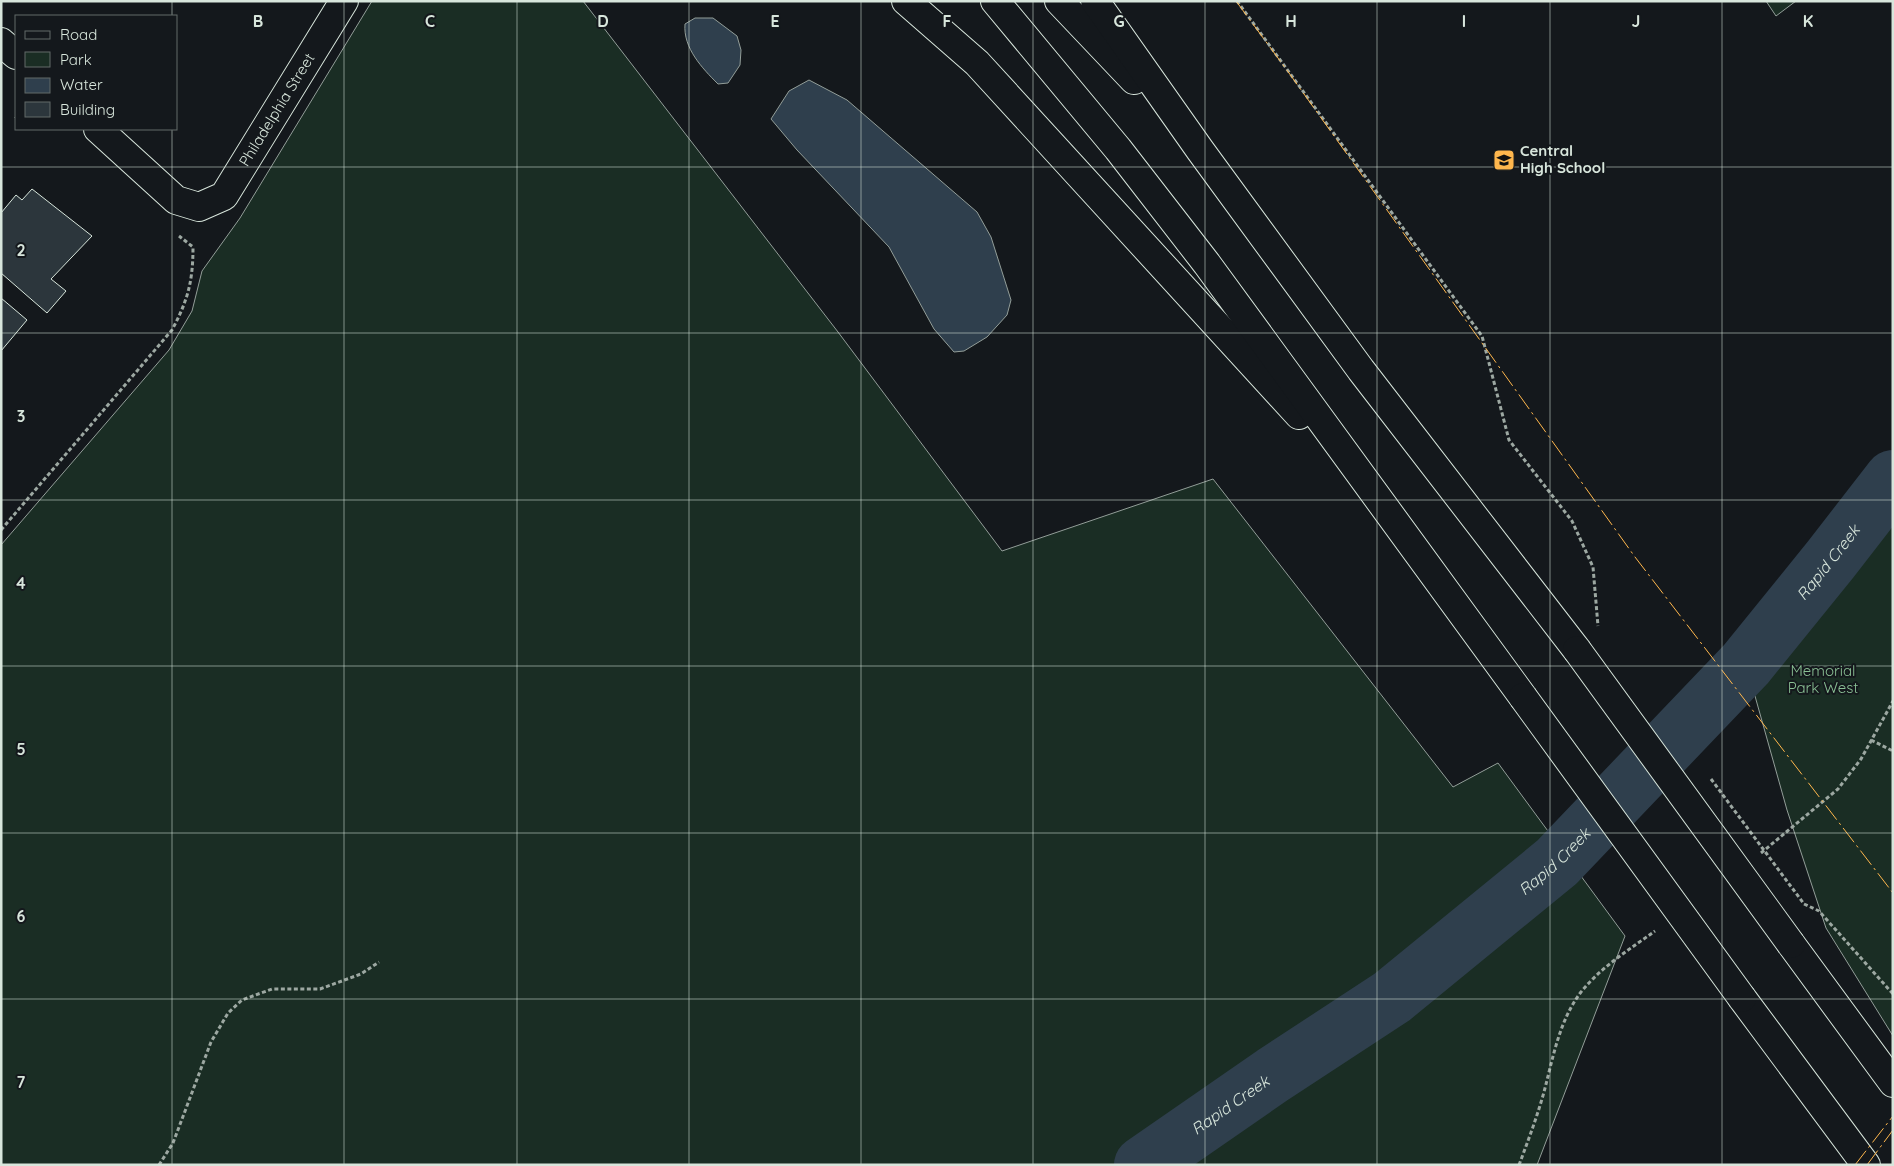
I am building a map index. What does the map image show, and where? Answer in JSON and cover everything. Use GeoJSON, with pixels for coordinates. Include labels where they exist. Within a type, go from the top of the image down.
{"type":"FeatureCollection","features":[{"type":"Feature","properties":{"kind":"main road","name":"Philadelphia Street"},"geometry":{"type":"LineString","coordinates":[[99,130],[176,200],[199,207],[224,196],[344,1]]}},
{"type":"Feature","properties":{"kind":"main road"},"geometry":{"type":"LineString","coordinates":[[906,1],[977,63],[1394,520]]}},
{"type":"Feature","properties":{"kind":"main road"},"geometry":{"type":"LineString","coordinates":[[995,1],[1118,149],[1201,256],[1866,1165]]}},
{"type":"Feature","properties":{"kind":"main road"},"geometry":{"type":"LineString","coordinates":[[1059,1],[1200,150]]}},
{"type":"Feature","properties":{"kind":"main road"},"geometry":{"type":"LineString","coordinates":[[1095,1],[1200,150],[1361,370],[1577,650],[1893,1083]]}},
{"type":"Feature","properties":{"kind":"main road"},"geometry":{"type":"LineString","coordinates":[[1,42],[15,54]]}},
{"type":"Feature","properties":{"kind":"path"},"geometry":{"type":"LineString","coordinates":[[1237,1],[1482,336],[1509,440],[1572,521],[1593,567],[1598,626]]}},
{"type":"Feature","properties":{"kind":"path"},"geometry":{"type":"LineString","coordinates":[[1,530],[172,330],[184,308],[193,273],[192,247],[179,236]]}},
{"type":"Feature","properties":{"kind":"path"},"geometry":{"type":"LineString","coordinates":[[1871,740],[1893,751]]}},
{"type":"Feature","properties":{"kind":"path"},"geometry":{"type":"LineString","coordinates":[[1804,904],[1819,911],[1893,994]]}},
{"type":"Feature","properties":{"kind":"path"},"geometry":{"type":"LineString","coordinates":[[159,1165],[173,1143],[212,1042],[228,1013],[242,1000],[272,989],[320,989],[361,974],[379,962]]}},
{"type":"Feature","properties":{"kind":"green space"},"geometry":{"type":"Polygon","coordinates":[[[372,1],[583,1],[838,332],[1002,551],[1213,479],[1453,787],[1498,763],[1625,936],[1537,1165],[1,1165],[1,545],[169,350],[192,311],[202,271],[240,218],[372,1]]]}},
{"type":"Feature","properties":{"kind":"green space"},"geometry":{"type":"Polygon","coordinates":[[[1766,1],[1796,1],[1776,16],[1766,1]]]}},
{"type":"Feature","properties":{"kind":"green space","name":"Memorial Park West"},"geometry":{"type":"Polygon","coordinates":[[[1893,479],[1893,1036],[1826,928],[1787,810],[1746,664],[1893,479]]]}},
{"type":"Feature","properties":{"kind":"water"},"geometry":{"type":"Polygon","coordinates":[[[695,18],[713,18],[737,36],[741,50],[740,65],[728,83],[718,84],[700,64],[690,49],[685,33],[685,24],[695,18]]]}},
{"type":"Feature","properties":{"kind":"water"},"geometry":{"type":"Polygon","coordinates":[[[809,80],[847,100],[977,212],[991,237],[1011,300],[1007,315],[987,337],[964,351],[954,352],[934,329],[889,247],[797,150],[771,119],[789,91],[809,80]]]}},
{"type":"Feature","properties":{"kind":"building"},"geometry":{"type":"Polygon","coordinates":[[[32,189],[92,236],[51,279],[66,291],[47,313],[1,273],[1,213],[16,195],[22,200],[32,189]]]}},
{"type":"Feature","properties":{"kind":"building"},"geometry":{"type":"Polygon","coordinates":[[[1,298],[27,320],[1,351],[1,298]]]}},
{"type":"Feature","properties":{"kind":"waterway","name":"Rapid Creek"},"geometry":{"type":"LineString","coordinates":[[1143,1165],[1273,1075],[1392,997],[1557,862],[1746,664],[1893,479]]}},
{"type":"Feature","properties":{"kind":"power"},"geometry":{"type":"LineString","coordinates":[[1236,1],[1635,557],[1893,893]]}},
{"type":"Feature","properties":{"kind":"power"},"geometry":{"type":"LineString","coordinates":[[1855,1165],[1893,1116]]}},
{"type":"Feature","properties":{"kind":"power"},"geometry":{"type":"LineString","coordinates":[[1867,1165],[1893,1130]]}},
{"type":"Feature","properties":{"kind":"place","name":"Central High School"},"geometry":{"type":"Point","coordinates":[1504,160]}}]}
